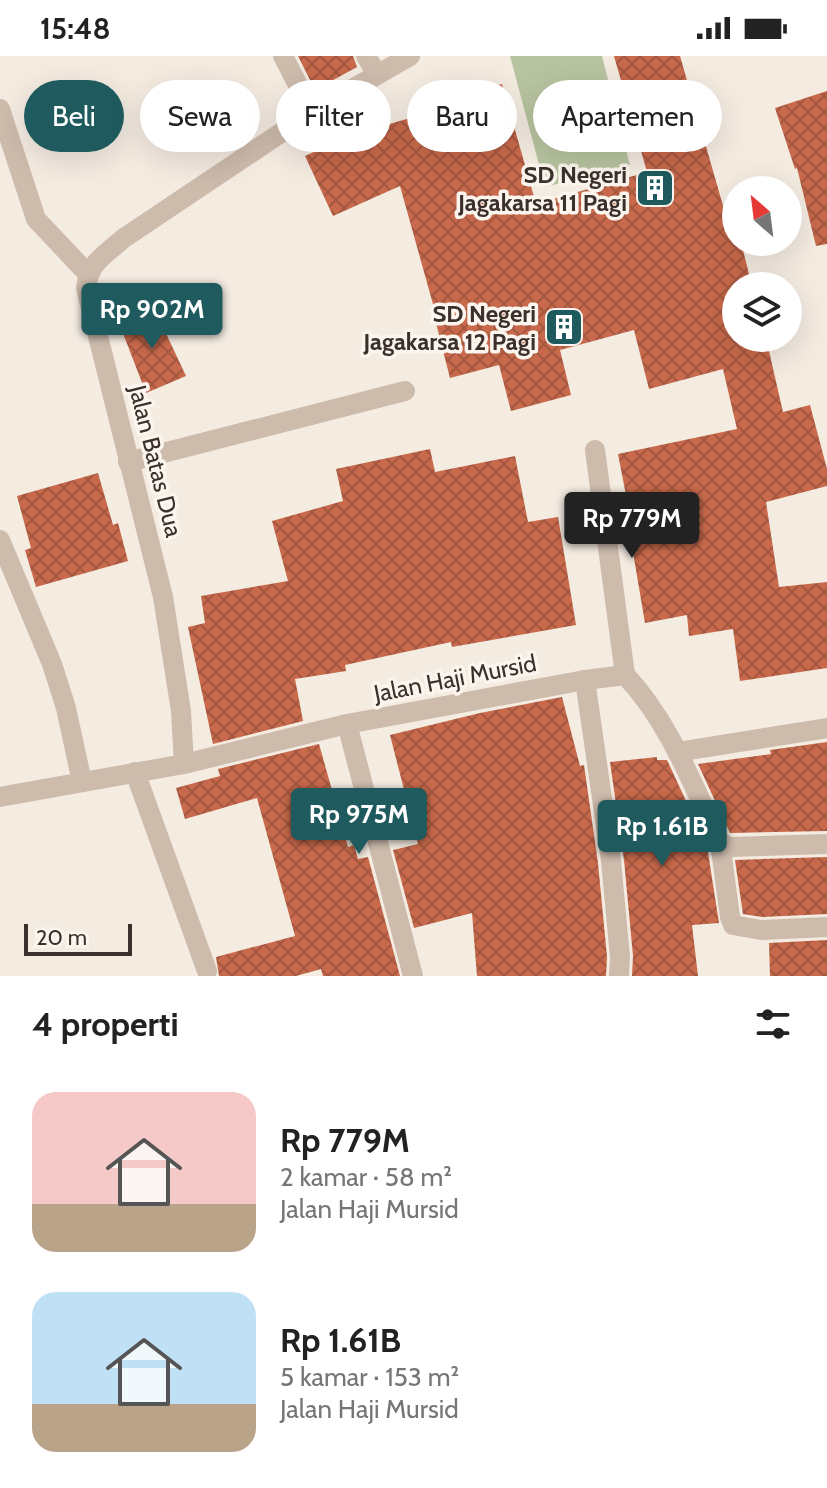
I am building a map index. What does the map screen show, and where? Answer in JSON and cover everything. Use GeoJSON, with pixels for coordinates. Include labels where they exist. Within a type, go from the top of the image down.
{"type":"FeatureCollection","features":[{"type":"Feature","properties":{"kind":"street"},"geometry":{"type":"LineString","coordinates":[[283,56],[295,80]]}},
{"type":"Feature","properties":{"kind":"street"},"geometry":{"type":"LineString","coordinates":[[366,56],[377,74]]}},
{"type":"Feature","properties":{"kind":"street"},"geometry":{"type":"LineString","coordinates":[[367,80],[410,56]]}},
{"type":"Feature","properties":{"kind":"street"},"geometry":{"type":"LineString","coordinates":[[0,109],[36,219],[87,273],[124,238],[276,136]]}},
{"type":"Feature","properties":{"kind":"street","name":"Jalan Batas Dua"},"geometry":{"type":"LineString","coordinates":[[87,273],[86,288],[163,597],[181,711],[184,764]]}},
{"type":"Feature","properties":{"kind":"street"},"geometry":{"type":"LineString","coordinates":[[128,462],[405,391]]}},
{"type":"Feature","properties":{"kind":"street"},"geometry":{"type":"LineString","coordinates":[[595,450],[625,675],[642,694],[677,752],[720,842],[733,925],[761,930],[827,927]]}},
{"type":"Feature","properties":{"kind":"street"},"geometry":{"type":"LineString","coordinates":[[0,540],[52,664],[66,708],[82,782]]}},
{"type":"Feature","properties":{"kind":"street","name":"Jalan Haji Mursid"},"geometry":{"type":"LineString","coordinates":[[0,797],[184,764],[347,724],[625,675]]}},
{"type":"Feature","properties":{"kind":"street"},"geometry":{"type":"LineString","coordinates":[[585,680],[611,861],[619,976]]}},
{"type":"Feature","properties":{"kind":"street"},"geometry":{"type":"LineString","coordinates":[[347,724],[413,976]]}},
{"type":"Feature","properties":{"kind":"street"},"geometry":{"type":"LineString","coordinates":[[677,752],[827,728]]}},
{"type":"Feature","properties":{"kind":"street"},"geometry":{"type":"LineString","coordinates":[[135,772],[207,971]]}},
{"type":"Feature","properties":{"kind":"street"},"geometry":{"type":"LineString","coordinates":[[720,842],[729,847],[827,844]]}},
{"type":"Feature","properties":{"kind":"green space"},"geometry":{"type":"Polygon","coordinates":[[[510,56],[602,56],[608,80],[533,80],[533,142],[510,56]]]}},
{"type":"Feature","properties":{"kind":"green space"},"geometry":{"type":"Polygon","coordinates":[[[536,152],[627,152],[630,165],[545,187],[536,152]]]}},
{"type":"Feature","properties":{"kind":"building"},"geometry":{"type":"Polygon","coordinates":[[[298,56],[353,56],[357,67],[333,80],[310,80],[298,56]]]}},
{"type":"Feature","properties":{"kind":"building"},"geometry":{"type":"Polygon","coordinates":[[[614,56],[680,56],[687,80],[621,80],[614,56]]]}},
{"type":"Feature","properties":{"kind":"building"},"geometry":{"type":"Polygon","coordinates":[[[827,91],[827,244],[816,246],[802,189],[802,176],[795,169],[775,108],[827,91]]]}},
{"type":"Feature","properties":{"kind":"building"},"geometry":{"type":"Polygon","coordinates":[[[407,119],[407,152],[517,152],[517,137],[536,204],[647,172],[641,152],[708,152],[722,202],[722,256],[744,256],[748,272],[722,272],[722,352],[769,352],[783,412],[810,405],[827,469],[827,486],[766,502],[779,587],[827,582],[827,668],[740,681],[733,629],[689,636],[687,615],[645,623],[618,454],[737,429],[723,369],[649,389],[634,330],[560,350],[571,395],[511,411],[499,365],[450,378],[438,322],[400,186],[333,216],[305,156],[314,152],[391,152],[391,124],[407,119]]]}},
{"type":"Feature","properties":{"kind":"building"},"geometry":{"type":"Polygon","coordinates":[[[154,308],[186,376],[146,393],[119,323],[154,308]]]}},
{"type":"Feature","properties":{"kind":"building"},"geometry":{"type":"Polygon","coordinates":[[[430,449],[435,472],[515,456],[528,522],[558,517],[576,625],[452,647],[451,642],[345,665],[346,671],[295,679],[303,721],[213,744],[188,627],[205,623],[201,596],[288,581],[272,521],[343,501],[336,469],[430,449]]]}},
{"type":"Feature","properties":{"kind":"building"},"geometry":{"type":"Polygon","coordinates":[[[98,473],[113,525],[118,523],[128,561],[36,587],[25,550],[31,548],[17,496],[98,473]]]}},
{"type":"Feature","properties":{"kind":"building"},"geometry":{"type":"Polygon","coordinates":[[[562,697],[580,766],[584,765],[598,863],[606,976],[477,976],[472,913],[414,928],[393,850],[418,844],[390,735],[562,697]]]}},
{"type":"Feature","properties":{"kind":"building"},"geometry":{"type":"Polygon","coordinates":[[[827,742],[827,831],[730,833],[698,764],[771,754],[770,750],[827,742]]]}},
{"type":"Feature","properties":{"kind":"building"},"geometry":{"type":"Polygon","coordinates":[[[319,744],[348,847],[354,845],[358,859],[368,857],[400,976],[323,976],[321,969],[296,976],[219,976],[216,957],[295,936],[257,798],[185,819],[176,788],[220,776],[218,769],[319,744]]]}},
{"type":"Feature","properties":{"kind":"building"},"geometry":{"type":"Polygon","coordinates":[[[657,757],[657,760],[667,760],[707,846],[719,923],[692,925],[698,976],[632,976],[624,860],[610,762],[657,757]]]}},
{"type":"Feature","properties":{"kind":"building"},"geometry":{"type":"Polygon","coordinates":[[[827,857],[827,914],[762,917],[743,914],[735,860],[827,857]]]}},
{"type":"Feature","properties":{"kind":"building"},"geometry":{"type":"Polygon","coordinates":[[[827,940],[827,976],[770,976],[769,943],[827,940]]]}},
{"type":"Feature","properties":{"kind":"place","name":"SD Negeri Jagakarsa 11 Pagi"},"geometry":{"type":"Point","coordinates":[655,188]}},
{"type":"Feature","properties":{"kind":"place","name":"SD Negeri Jagakarsa 12 Pagi"},"geometry":{"type":"Point","coordinates":[564,327]}}]}
